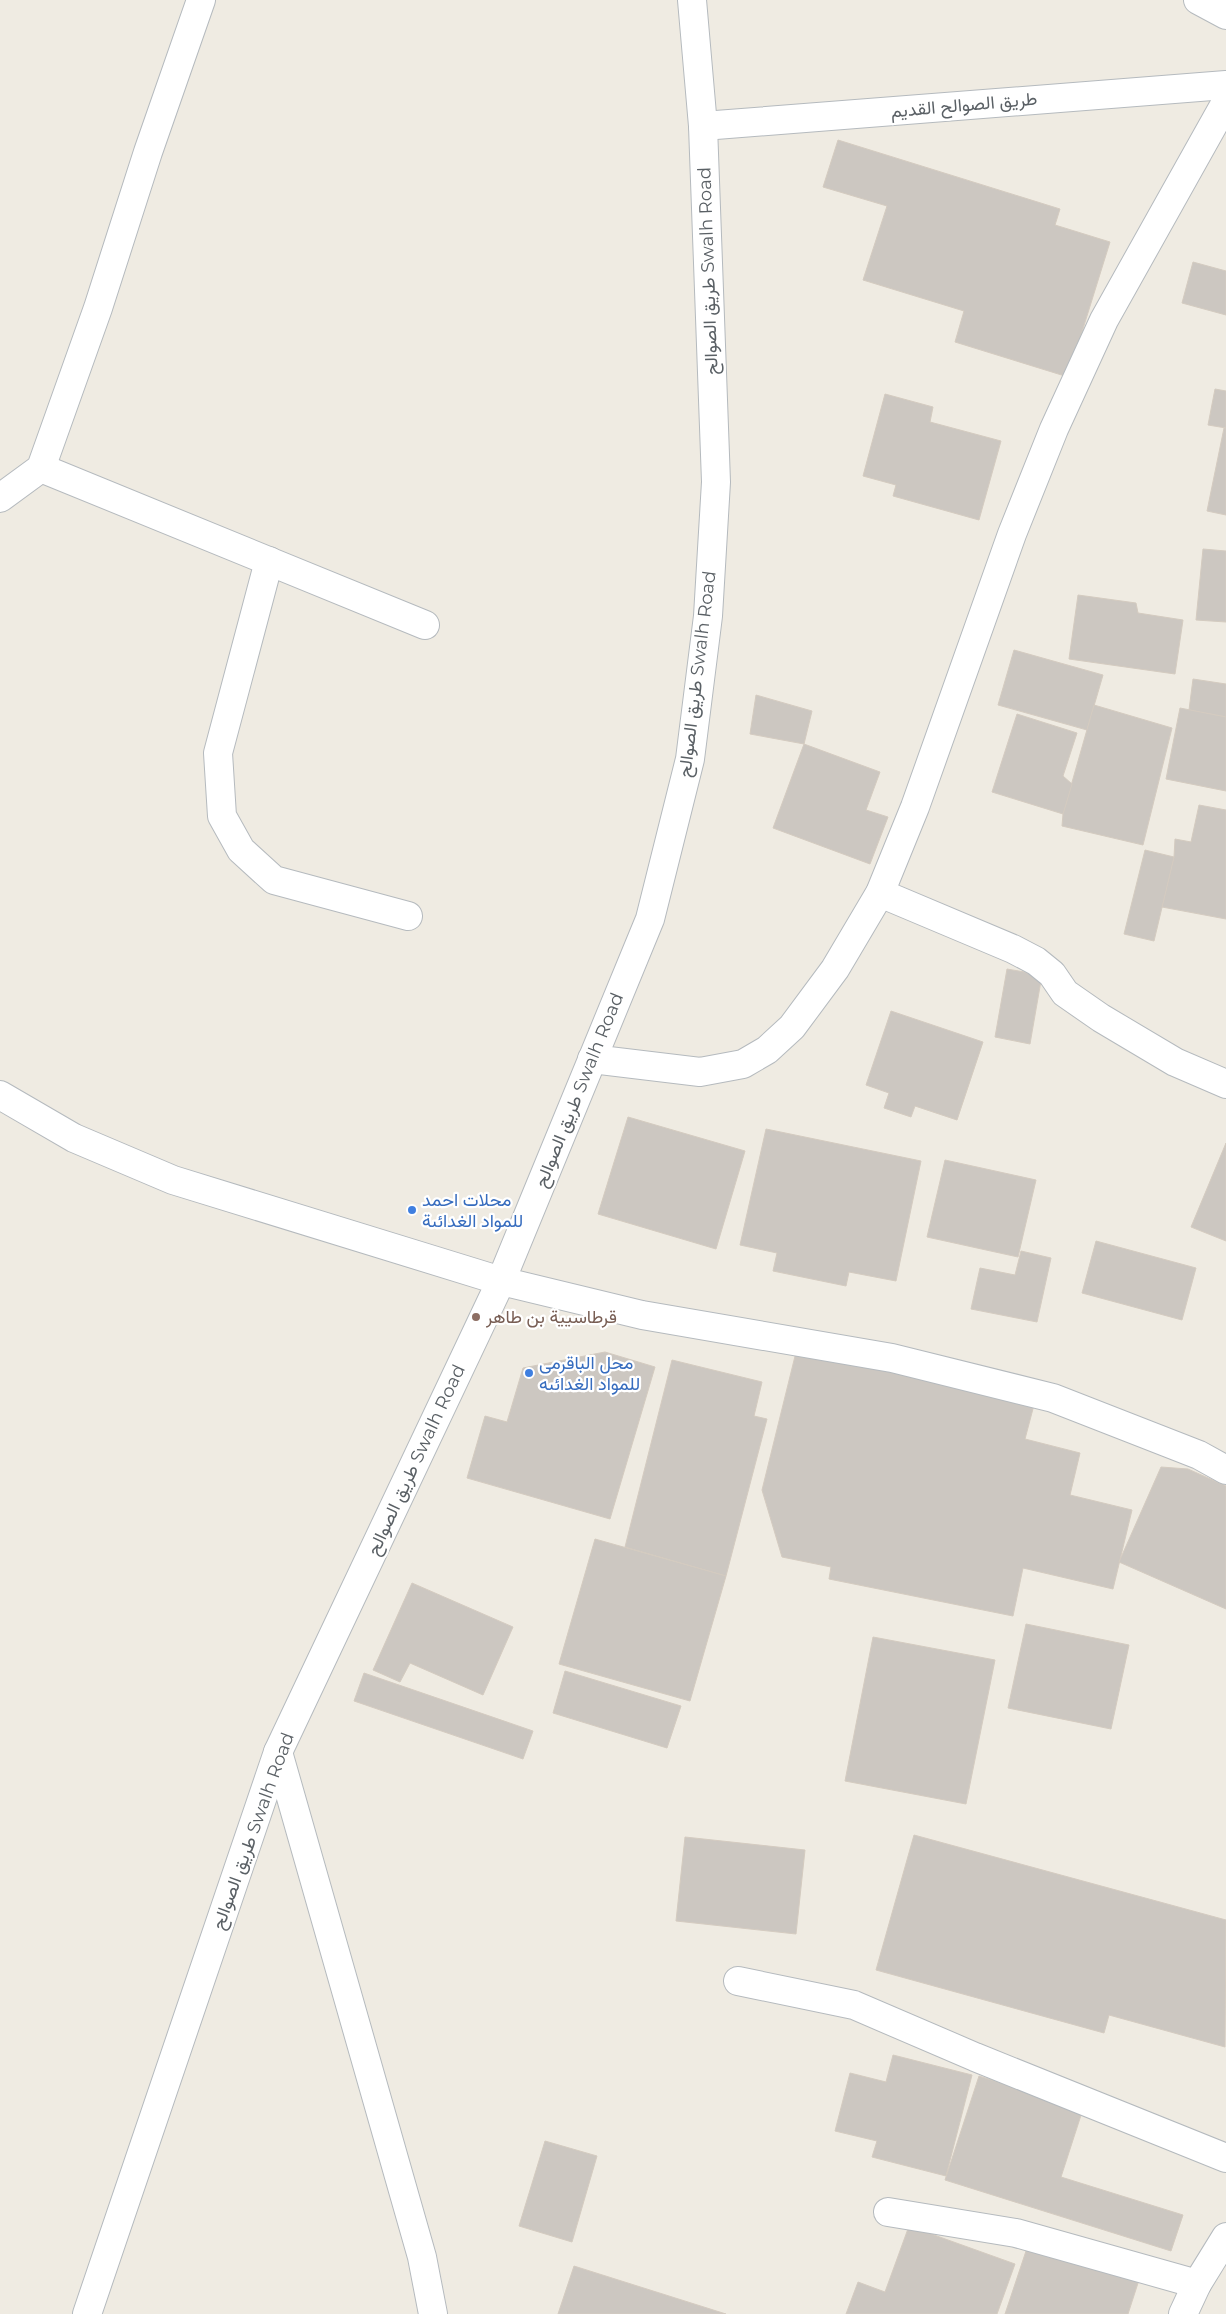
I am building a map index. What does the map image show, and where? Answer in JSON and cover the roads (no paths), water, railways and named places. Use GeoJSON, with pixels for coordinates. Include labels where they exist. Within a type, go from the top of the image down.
{"type":"FeatureCollection","features":[{"type":"Feature","properties":{"kind":"street"},"geometry":{"type":"LineString","coordinates":[[0,498],[41,468],[98,308],[148,152],[201,0]]}},
{"type":"Feature","properties":{"kind":"street","name":"طريق الصوالح Swalh Road"},"geometry":{"type":"LineString","coordinates":[[87,2314],[278,1752],[500,1281],[650,920],[690,759],[708,616],[716,482],[703,126],[692,0]]}},
{"type":"Feature","properties":{"kind":"street"},"geometry":{"type":"LineString","coordinates":[[1198,0],[1226,15]]}},
{"type":"Feature","properties":{"kind":"street","name":"طريق الصوالح القديم"},"geometry":{"type":"LineString","coordinates":[[703,126],[1226,85]]}},
{"type":"Feature","properties":{"kind":"street"},"geometry":{"type":"LineString","coordinates":[[592,1059],[700,1072],[743,1064],[767,1050],[792,1027],[835,969],[880,894],[915,807],[1012,534],[1054,429],[1104,320],[1226,102]]}},
{"type":"Feature","properties":{"kind":"street"},"geometry":{"type":"LineString","coordinates":[[41,468],[425,625]]}},
{"type":"Feature","properties":{"kind":"street"},"geometry":{"type":"LineString","coordinates":[[269,561],[218,753],[222,816],[241,850],[274,880],[408,916]]}},
{"type":"Feature","properties":{"kind":"street"},"geometry":{"type":"LineString","coordinates":[[880,894],[1014,949],[1036,961],[1052,974],[1065,993],[1101,1018],[1175,1062],[1226,1084]]}},
{"type":"Feature","properties":{"kind":"street"},"geometry":{"type":"LineString","coordinates":[[0,1095],[74,1138],[173,1180],[500,1281],[642,1316],[892,1358],[1053,1398],[1199,1455],[1226,1470]]}},
{"type":"Feature","properties":{"kind":"street"},"geometry":{"type":"LineString","coordinates":[[278,1752],[422,2257],[433,2314]]}},
{"type":"Feature","properties":{"kind":"street"},"geometry":{"type":"LineString","coordinates":[[738,1981],[854,2006],[1226,2158]]}},
{"type":"Feature","properties":{"kind":"street"},"geometry":{"type":"LineString","coordinates":[[888,2212],[1016,2233],[1197,2284]]}},
{"type":"Feature","properties":{"kind":"street"},"geometry":{"type":"LineString","coordinates":[[1183,2314],[1197,2284],[1226,2237]]}},
{"type":"Feature","properties":{"kind":"place","name":"محلات احمد للمواد الغدائىة"},"geometry":{"type":"Point","coordinates":[412,1210]}},
{"type":"Feature","properties":{"kind":"place","name":"قرطاسيية بن طاهر"},"geometry":{"type":"Point","coordinates":[476,1317]}},
{"type":"Feature","properties":{"kind":"place","name":"محل الباقرمى للمواد الغدائىه"},"geometry":{"type":"Point","coordinates":[529,1373]}}]}
